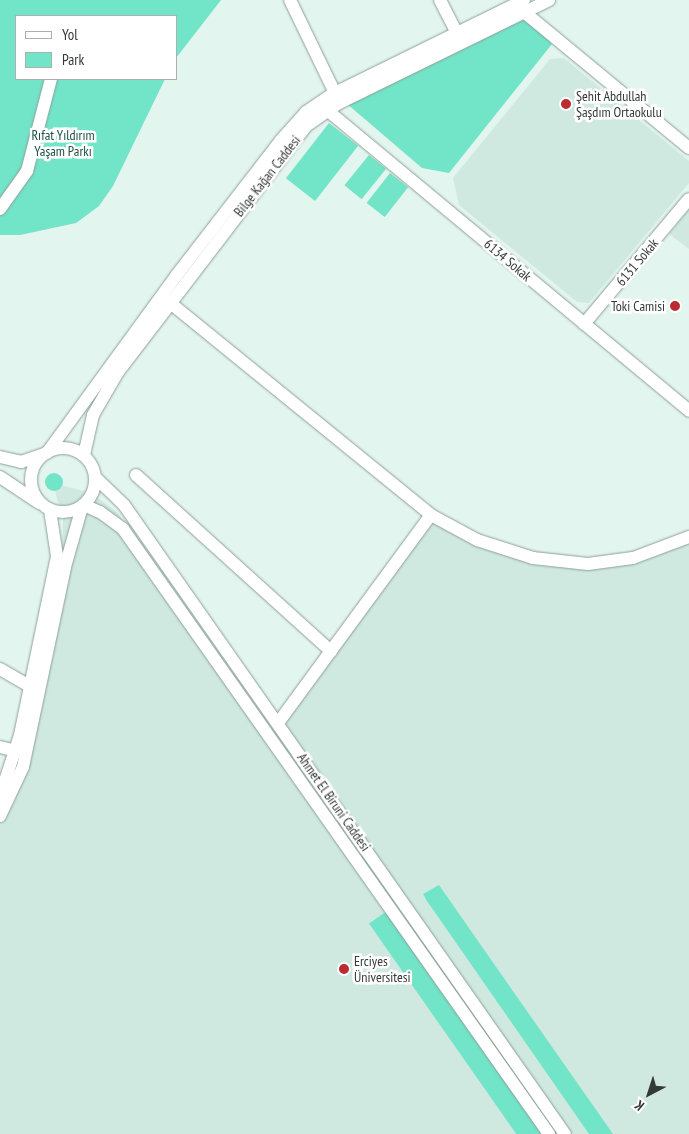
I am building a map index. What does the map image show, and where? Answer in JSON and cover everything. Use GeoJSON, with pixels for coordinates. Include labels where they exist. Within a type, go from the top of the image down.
{"type":"FeatureCollection","features":[{"type":"Feature","properties":{"kind":"street"},"geometry":{"type":"LineString","coordinates":[[290,0],[335,93]]}},
{"type":"Feature","properties":{"kind":"street"},"geometry":{"type":"LineString","coordinates":[[440,0],[457,33]]}},
{"type":"Feature","properties":{"kind":"street","name":"Bilge Kağan Caddesi"},"geometry":{"type":"LineString","coordinates":[[45,454],[131,334],[281,140],[306,112],[335,93],[457,33],[524,6],[549,0]]}},
{"type":"Feature","properties":{"kind":"street"},"geometry":{"type":"LineString","coordinates":[[524,6],[689,148]]}},
{"type":"Feature","properties":{"kind":"street","name":"Bilge Kağan Caddesi"},"geometry":{"type":"LineString","coordinates":[[84,456],[88,428],[100,401],[169,302],[298,135],[327,110],[524,6]]}},
{"type":"Feature","properties":{"kind":"street"},"geometry":{"type":"LineString","coordinates":[[0,209],[27,171],[51,80]]}},
{"type":"Feature","properties":{"kind":"street","name":"6134 Sokak"},"geometry":{"type":"LineString","coordinates":[[327,110],[689,411]]}},
{"type":"Feature","properties":{"kind":"street","name":"6131 Sokak"},"geometry":{"type":"LineString","coordinates":[[584,324],[689,199]]}},
{"type":"Feature","properties":{"kind":"street"},"geometry":{"type":"LineString","coordinates":[[169,302],[431,515],[493,546],[533,558],[571,564],[633,558],[689,538]]}},
{"type":"Feature","properties":{"kind":"street"},"geometry":{"type":"LineString","coordinates":[[0,457],[21,462],[68,449],[84,456],[96,477],[93,494],[83,506],[65,567],[23,766],[0,816]]}},
{"type":"Feature","properties":{"kind":"street"},"geometry":{"type":"LineString","coordinates":[[0,796],[16,752],[57,556],[47,508],[31,484],[34,467],[45,454]]}},
{"type":"Feature","properties":{"kind":"street"},"geometry":{"type":"LineString","coordinates":[[136,475],[331,651]]}},
{"type":"Feature","properties":{"kind":"street"},"geometry":{"type":"LineString","coordinates":[[0,477],[47,508],[67,512],[83,506]]}},
{"type":"Feature","properties":{"kind":"street","name":"Ahmet El Biruni Caddesi"},"geometry":{"type":"LineString","coordinates":[[96,477],[124,505],[565,1134]]}},
{"type":"Feature","properties":{"kind":"street","name":"Ahmet El Biruni Caddesi"},"geometry":{"type":"LineString","coordinates":[[83,506],[100,512],[123,529],[549,1134]]}},
{"type":"Feature","properties":{"kind":"street"},"geometry":{"type":"LineString","coordinates":[[278,723],[431,515]]}},
{"type":"Feature","properties":{"kind":"street"},"geometry":{"type":"LineString","coordinates":[[0,669],[30,686]]}},
{"type":"Feature","properties":{"kind":"street"},"geometry":{"type":"LineString","coordinates":[[0,747],[16,752]]}},
{"type":"Feature","properties":{"kind":"shaded area"},"geometry":{"type":"Polygon","coordinates":[[[564,58],[689,161],[689,183],[589,303],[577,302],[459,205],[453,178],[550,59],[564,58]]]}},
{"type":"Feature","properties":{"kind":"shaded area"},"geometry":{"type":"Polygon","coordinates":[[[689,209],[689,249],[669,234],[689,209]]]}},
{"type":"Feature","properties":{"kind":"shaded area","name":"Erciyes Üniversitesi"},"geometry":{"type":"Polygon","coordinates":[[[53,483],[91,493],[117,512],[272,731],[434,516],[488,544],[595,563],[689,538],[689,1134],[0,1134],[0,804],[18,765],[62,557],[63,521],[53,483]]]}},
{"type":"Feature","properties":{"kind":"green space","name":"Rıfat Yıldırım Yaşam Parkı"},"geometry":{"type":"Polygon","coordinates":[[[0,0],[221,0],[178,55],[178,15],[15,15],[15,80],[165,80],[113,186],[99,206],[76,223],[20,235],[0,235],[0,0]]]}},
{"type":"Feature","properties":{"kind":"green space"},"geometry":{"type":"Polygon","coordinates":[[[525,16],[552,44],[449,173],[422,168],[346,103],[525,16]]]}},
{"type":"Feature","properties":{"kind":"green space"},"geometry":{"type":"Polygon","coordinates":[[[329,123],[358,146],[315,201],[286,178],[329,123]]]}},
{"type":"Feature","properties":{"kind":"green space"},"geometry":{"type":"Polygon","coordinates":[[[369,155],[386,169],[362,199],[344,185],[369,155]]]}},
{"type":"Feature","properties":{"kind":"green space"},"geometry":{"type":"Polygon","coordinates":[[[390,173],[408,187],[385,217],[367,203],[390,173]]]}},
{"type":"Feature","properties":{"kind":"green space"},"geometry":{"type":"Polygon","coordinates":[[[54,473],[60,476],[63,482],[60,488],[54,491],[48,488],[45,482],[48,476],[54,473]]]}},
{"type":"Feature","properties":{"kind":"green space"},"geometry":{"type":"Polygon","coordinates":[[[439,885],[613,1134],[589,1134],[427,901],[423,894],[439,885]]]}},
{"type":"Feature","properties":{"kind":"green space"},"geometry":{"type":"Polygon","coordinates":[[[387,911],[543,1134],[516,1134],[369,924],[387,911]]]}},
{"type":"Feature","properties":{"kind":"place","name":"Şehit Abdullah Şaşdım Ortaokulu"},"geometry":{"type":"Point","coordinates":[566,104]}},
{"type":"Feature","properties":{"kind":"place","name":"Toki Camisi"},"geometry":{"type":"Point","coordinates":[675,306]}},
{"type":"Feature","properties":{"kind":"place","name":"Erciyes Üniversitesi"},"geometry":{"type":"Point","coordinates":[344,969]}}]}
